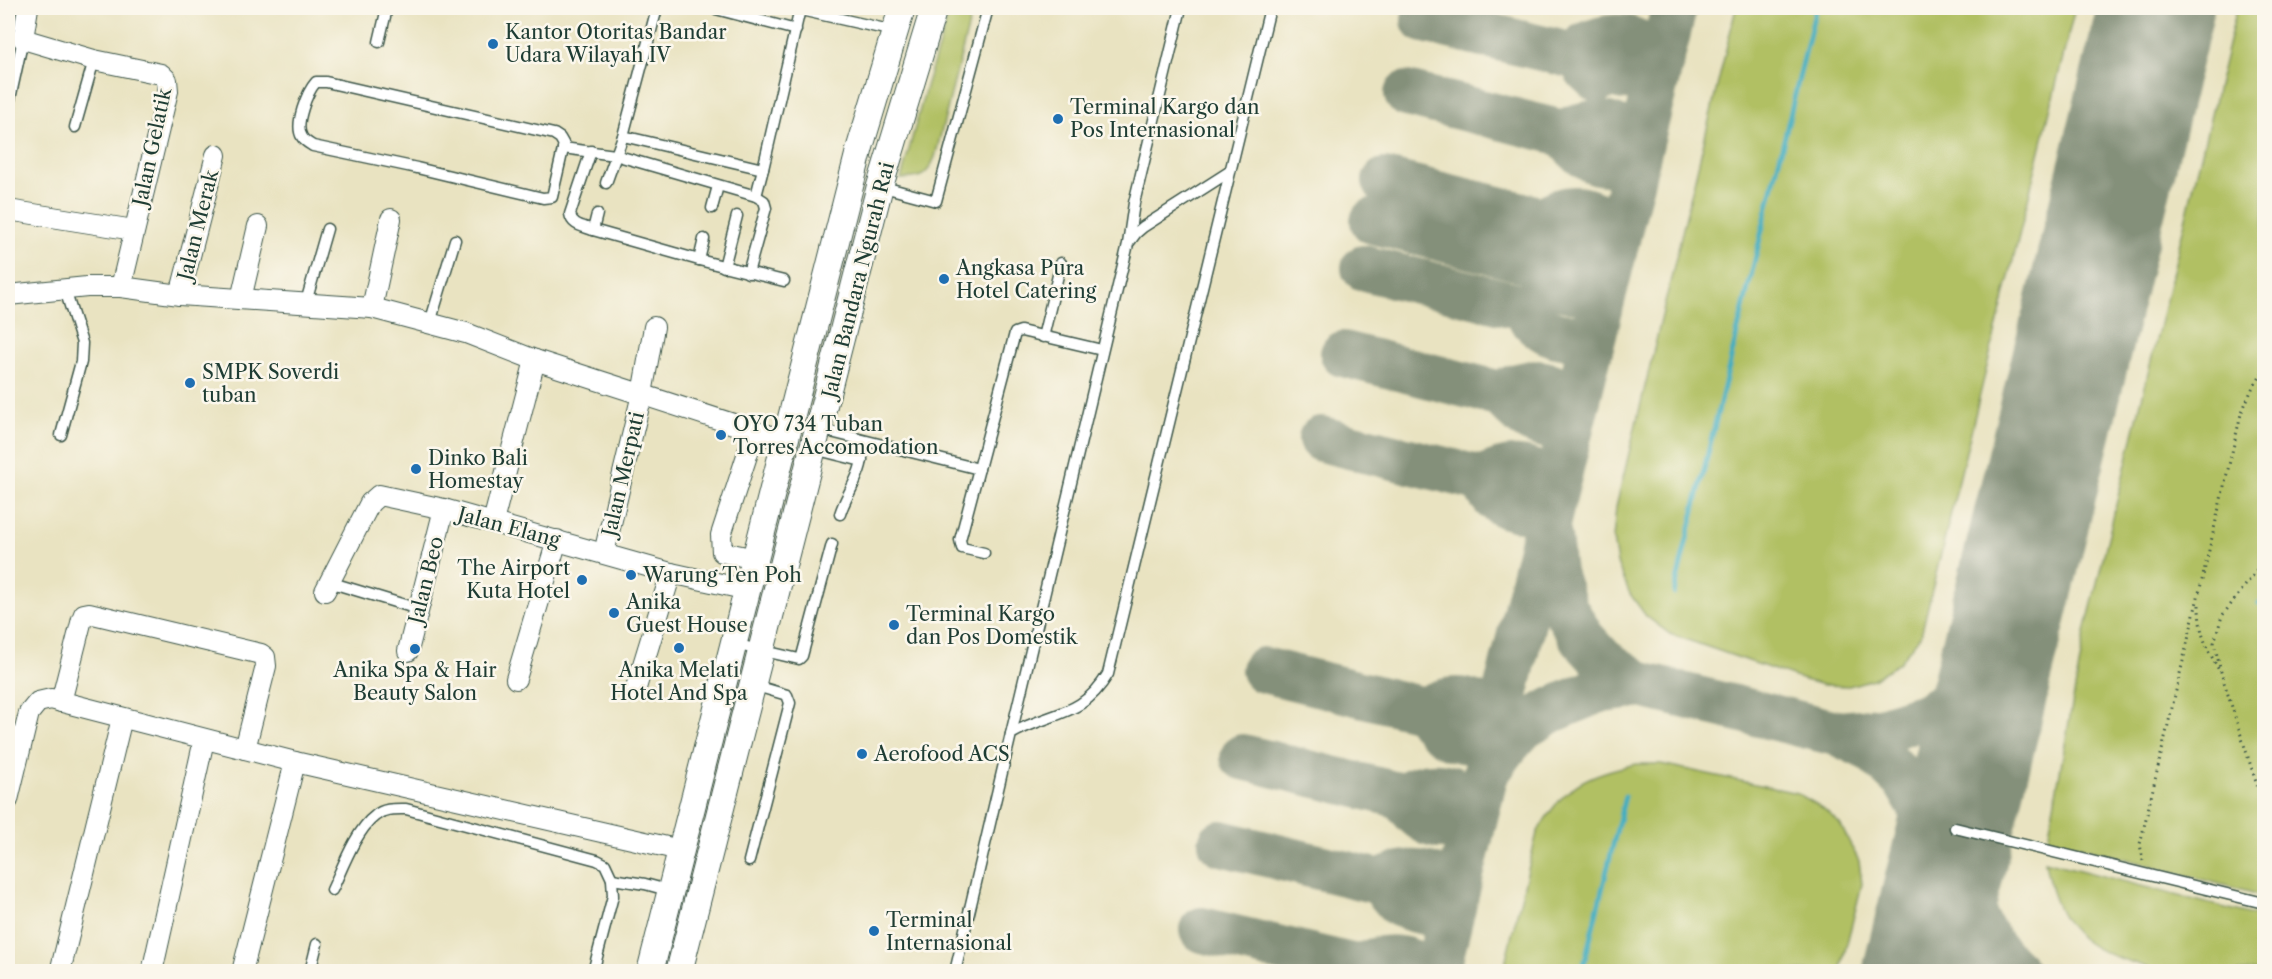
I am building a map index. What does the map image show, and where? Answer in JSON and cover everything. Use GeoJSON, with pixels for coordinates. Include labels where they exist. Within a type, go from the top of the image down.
{"type":"FeatureCollection","features":[{"type":"Feature","properties":{"kind":"street"},"geometry":{"type":"LineString","coordinates":[[23,39],[28,8]]}},
{"type":"Feature","properties":{"kind":"street","name":"Jalan Bandara Ngurah Rai"},"geometry":{"type":"LineString","coordinates":[[679,972],[880,186],[934,8]]}},
{"type":"Feature","properties":{"kind":"street","name":"Jalan Bandara Ngurah Rai"},"geometry":{"type":"LineString","coordinates":[[650,972],[734,644],[740,588],[756,559],[855,167],[898,19]]}},
{"type":"Feature","properties":{"kind":"street","name":"Jalan Gelatik"},"geometry":{"type":"LineString","coordinates":[[23,39],[94,60],[161,74],[167,80],[168,91],[122,287]]}},
{"type":"Feature","properties":{"kind":"street","name":"Jalan Merak"},"geometry":{"type":"LineString","coordinates":[[180,295],[216,155]]}},
{"type":"Feature","properties":{"kind":"street"},"geometry":{"type":"LineString","coordinates":[[8,210],[134,230]]}},
{"type":"Feature","properties":{"kind":"street"},"geometry":{"type":"LineString","coordinates":[[372,308],[391,219]]}},
{"type":"Feature","properties":{"kind":"street"},"geometry":{"type":"LineString","coordinates":[[241,298],[258,226]]}},
{"type":"Feature","properties":{"kind":"street"},"geometry":{"type":"LineString","coordinates":[[8,295],[122,287],[180,295],[372,308],[466,333],[535,360],[786,441]]}},
{"type":"Feature","properties":{"kind":"street","name":"Jalan Merpati"},"geometry":{"type":"LineString","coordinates":[[604,554],[642,394],[654,327]]}},
{"type":"Feature","properties":{"kind":"street"},"geometry":{"type":"LineString","coordinates":[[492,522],[535,360]]}},
{"type":"Feature","properties":{"kind":"street"},"geometry":{"type":"LineString","coordinates":[[740,588],[722,552],[721,535],[756,431]]}},
{"type":"Feature","properties":{"kind":"street","name":"Jalan Elang"},"geometry":{"type":"LineString","coordinates":[[327,587],[370,504],[379,495],[444,509],[671,573],[740,588]]}},
{"type":"Feature","properties":{"kind":"street","name":"Jalan Beo"},"geometry":{"type":"LineString","coordinates":[[408,651],[444,509]]}},
{"type":"Feature","properties":{"kind":"street"},"geometry":{"type":"LineString","coordinates":[[516,679],[557,540]]}},
{"type":"Feature","properties":{"kind":"street"},"geometry":{"type":"LineString","coordinates":[[722,552],[756,559]]}},
{"type":"Feature","properties":{"kind":"street"},"geometry":{"type":"LineString","coordinates":[[635,691],[671,573]]}},
{"type":"Feature","properties":{"kind":"street"},"geometry":{"type":"LineString","coordinates":[[61,702],[84,614],[100,615],[238,648],[261,654],[267,662],[245,749]]}},
{"type":"Feature","properties":{"kind":"street"},"geometry":{"type":"LineString","coordinates":[[8,800],[30,709],[42,700],[61,702],[295,762],[680,850]]}},
{"type":"Feature","properties":{"kind":"street"},"geometry":{"type":"LineString","coordinates":[[60,972],[122,718]]}},
{"type":"Feature","properties":{"kind":"street"},"geometry":{"type":"LineString","coordinates":[[152,972],[204,740]]}},
{"type":"Feature","properties":{"kind":"street"},"geometry":{"type":"LineString","coordinates":[[242,972],[295,762]]}},
{"type":"Feature","properties":{"kind":"lane"},"geometry":{"type":"LineString","coordinates":[[379,42],[387,8]]}},
{"type":"Feature","properties":{"kind":"lane"},"geometry":{"type":"LineString","coordinates":[[606,183],[623,136],[657,8]]}},
{"type":"Feature","properties":{"kind":"lane"},"geometry":{"type":"LineString","coordinates":[[712,8],[796,30]]}},
{"type":"Feature","properties":{"kind":"lane"},"geometry":{"type":"LineString","coordinates":[[756,196],[796,30],[796,8],[898,19]]}},
{"type":"Feature","properties":{"kind":"lane"},"geometry":{"type":"LineString","coordinates":[[880,186],[936,201],[988,8]]}},
{"type":"Feature","properties":{"kind":"lane"},"geometry":{"type":"LineString","coordinates":[[955,972],[1128,244],[1134,203],[1181,8]]}},
{"type":"Feature","properties":{"kind":"lane"},"geometry":{"type":"LineString","coordinates":[[1011,734],[1027,725],[1070,711],[1088,700],[1098,690],[1108,674],[1270,8]]}},
{"type":"Feature","properties":{"kind":"lane"},"geometry":{"type":"LineString","coordinates":[[8,108],[23,39]]}},
{"type":"Feature","properties":{"kind":"lane"},"geometry":{"type":"LineString","coordinates":[[75,127],[94,60]]}},
{"type":"Feature","properties":{"kind":"lane"},"geometry":{"type":"LineString","coordinates":[[316,82],[326,82],[554,134],[560,138],[563,148],[552,197],[548,199],[313,146],[302,139],[299,129],[310,89],[316,82]]}},
{"type":"Feature","properties":{"kind":"lane"},"geometry":{"type":"LineString","coordinates":[[623,136],[763,169]]}},
{"type":"Feature","properties":{"kind":"lane"},"geometry":{"type":"LineString","coordinates":[[563,148],[615,155],[756,196],[764,201],[766,208],[748,273]]}},
{"type":"Feature","properties":{"kind":"lane"},"geometry":{"type":"LineString","coordinates":[[591,151],[570,214],[575,224],[724,267],[784,281]]}},
{"type":"Feature","properties":{"kind":"lane"},"geometry":{"type":"LineString","coordinates":[[1128,244],[1143,227],[1229,172]]}},
{"type":"Feature","properties":{"kind":"lane"},"geometry":{"type":"LineString","coordinates":[[712,208],[718,186]]}},
{"type":"Feature","properties":{"kind":"lane"},"geometry":{"type":"LineString","coordinates":[[593,230],[597,214]]}},
{"type":"Feature","properties":{"kind":"lane"},"geometry":{"type":"LineString","coordinates":[[724,267],[737,216]]}},
{"type":"Feature","properties":{"kind":"lane"},"geometry":{"type":"LineString","coordinates":[[306,302],[327,229]]}},
{"type":"Feature","properties":{"kind":"lane"},"geometry":{"type":"LineString","coordinates":[[699,260],[704,239]]}},
{"type":"Feature","properties":{"kind":"lane"},"geometry":{"type":"LineString","coordinates":[[430,323],[455,240]]}},
{"type":"Feature","properties":{"kind":"lane"},"geometry":{"type":"LineString","coordinates":[[1043,337],[1061,263]]}},
{"type":"Feature","properties":{"kind":"lane"},"geometry":{"type":"LineString","coordinates":[[62,435],[81,362],[82,343],[65,290]]}},
{"type":"Feature","properties":{"kind":"lane"},"geometry":{"type":"LineString","coordinates":[[984,553],[962,548],[959,544],[1013,336],[1017,331],[1021,331],[1102,350]]}},
{"type":"Feature","properties":{"kind":"lane"},"geometry":{"type":"LineString","coordinates":[[817,439],[858,439],[979,469]]}},
{"type":"Feature","properties":{"kind":"lane"},"geometry":{"type":"LineString","coordinates":[[817,439],[862,461]]}},
{"type":"Feature","properties":{"kind":"lane"},"geometry":{"type":"LineString","coordinates":[[840,514],[864,453],[858,439]]}},
{"type":"Feature","properties":{"kind":"lane"},"geometry":{"type":"LineString","coordinates":[[734,644],[795,660],[800,659],[832,544]]}},
{"type":"Feature","properties":{"kind":"lane"},"geometry":{"type":"LineString","coordinates":[[327,587],[418,609]]}},
{"type":"Feature","properties":{"kind":"lane"},"geometry":{"type":"LineString","coordinates":[[749,861],[790,704],[787,695],[752,685]]}},
{"type":"Feature","properties":{"kind":"lane"},"geometry":{"type":"LineString","coordinates":[[332,890],[366,825],[376,814],[389,809],[406,809],[597,860],[606,864],[612,879],[613,896],[593,972]]}},
{"type":"Feature","properties":{"kind":"lane"},"geometry":{"type":"LineString","coordinates":[[1955,828],[2265,903]]}},
{"type":"Feature","properties":{"kind":"lane"},"geometry":{"type":"LineString","coordinates":[[612,879],[671,891]]}},
{"type":"Feature","properties":{"kind":"lane"},"geometry":{"type":"LineString","coordinates":[[310,972],[316,944]]}},
{"type":"Feature","properties":{"kind":"path"},"geometry":{"type":"LineString","coordinates":[[2146,874],[2140,844],[2241,414],[2252,389],[2265,371]]}},
{"type":"Feature","properties":{"kind":"path"},"geometry":{"type":"LineString","coordinates":[[2265,561],[2222,616],[2214,643],[2222,676],[2265,807]]}},
{"type":"Feature","properties":{"kind":"path"},"geometry":{"type":"LineString","coordinates":[[2199,600],[2199,626],[2207,649],[2222,676]]}},
{"type":"Feature","properties":{"kind":"green space"},"geometry":{"type":"Polygon","coordinates":[[[951,8],[973,8],[935,157],[923,175],[901,179],[927,83],[951,8]]]}},
{"type":"Feature","properties":{"kind":"green space"},"geometry":{"type":"Polygon","coordinates":[[[1736,8],[2075,8],[1921,635],[1899,663],[1873,679],[1849,686],[1823,685],[1804,680],[1670,634],[1646,616],[1630,594],[1617,563],[1613,539],[1616,507],[1736,8]]]}},
{"type":"Feature","properties":{"kind":"green space"},"geometry":{"type":"Polygon","coordinates":[[[2237,8],[2264,8],[2264,896],[2048,838],[2086,628],[2237,8]]]}},
{"type":"Feature","properties":{"kind":"green space"},"geometry":{"type":"Polygon","coordinates":[[[1637,764],[1661,764],[1797,793],[1823,808],[1840,824],[1859,861],[1862,884],[1840,971],[1503,971],[1537,833],[1547,817],[1566,793],[1577,785],[1603,772],[1637,764]]]}},
{"type":"Feature","properties":{"kind":"green space"},"geometry":{"type":"Polygon","coordinates":[[[2045,861],[2264,918],[2264,971],[2167,972],[2149,968],[2095,947],[2070,927],[2061,914],[2054,899],[2045,861]]]}},
{"type":"Feature","properties":{"kind":"waterway"},"geometry":{"type":"LineString","coordinates":[[1674,593],[1816,8]]}},
{"type":"Feature","properties":{"kind":"waterway"},"geometry":{"type":"LineString","coordinates":[[2259,603],[2264,604]]}},
{"type":"Feature","properties":{"kind":"waterway"},"geometry":{"type":"LineString","coordinates":[[1582,972],[1625,796]]}},
{"type":"Feature","properties":{"kind":"taxiway"},"geometry":{"type":"LineString","coordinates":[[1437,972],[1674,8]]}},
{"type":"Feature","properties":{"kind":"taxiway"},"geometry":{"type":"LineString","coordinates":[[1424,20],[1578,57],[1598,80]]}},
{"type":"Feature","properties":{"kind":"taxiway"},"geometry":{"type":"LineString","coordinates":[[1578,57],[1589,52],[1600,49],[1621,49],[1641,56],[1658,72],[1635,78],[1615,75],[1599,64],[1591,56],[1584,46],[1605,38],[1615,37],[1633,40],[1661,59]]}},
{"type":"Feature","properties":{"kind":"taxiway"},"geometry":{"type":"LineString","coordinates":[[1407,94],[1563,133],[1579,151],[1595,161],[1613,163],[1637,157]]}},
{"type":"Feature","properties":{"kind":"taxiway"},"geometry":{"type":"LineString","coordinates":[[1563,133],[1584,125],[1603,124],[1621,130],[1641,142]]}},
{"type":"Feature","properties":{"kind":"taxiway"},"geometry":{"type":"LineString","coordinates":[[1385,181],[1543,220],[1558,237],[1574,247],[1593,249],[1615,244]]}},
{"type":"Feature","properties":{"kind":"taxiway"},"geometry":{"type":"LineString","coordinates":[[1543,220],[1564,210],[1582,210],[1601,217],[1619,229]]}},
{"type":"Feature","properties":{"kind":"taxiway"},"geometry":{"type":"LineString","coordinates":[[1373,221],[1532,262],[1548,279],[1564,288],[1583,290],[1605,285]]}},
{"type":"Feature","properties":{"kind":"taxiway"},"geometry":{"type":"LineString","coordinates":[[1364,268],[1522,307],[1537,324],[1553,334],[1571,337],[1594,333]]}},
{"type":"Feature","properties":{"kind":"taxiway"},"geometry":{"type":"LineString","coordinates":[[1343,354],[1501,394],[1518,411],[1538,424],[1554,426],[1572,419]]}},
{"type":"Feature","properties":{"kind":"taxiway"},"geometry":{"type":"LineString","coordinates":[[1501,394],[1522,385],[1540,383],[1578,399]]}},
{"type":"Feature","properties":{"kind":"taxiway"},"geometry":{"type":"LineString","coordinates":[[1321,439],[1482,479],[1493,497],[1508,506],[1530,509],[1551,505]]}},
{"type":"Feature","properties":{"kind":"taxiway"},"geometry":{"type":"LineString","coordinates":[[1482,479],[1503,471],[1520,469],[1538,474],[1556,486]]}},
{"type":"Feature","properties":{"kind":"taxiway"},"geometry":{"type":"LineString","coordinates":[[1549,537],[1553,573],[1565,609],[1582,638],[1603,661],[1641,685],[1840,734]]}},
{"type":"Feature","properties":{"kind":"taxiway"},"geometry":{"type":"LineString","coordinates":[[1936,907],[1938,854],[1926,816],[1906,782],[1873,750],[1840,734],[1881,730],[1925,716],[1957,698],[1984,668],[2009,612]]}},
{"type":"Feature","properties":{"kind":"taxiway"},"geometry":{"type":"LineString","coordinates":[[1264,670],[1424,710],[1437,728],[1454,738],[1473,741],[1495,735]]}},
{"type":"Feature","properties":{"kind":"taxiway"},"geometry":{"type":"LineString","coordinates":[[1490,768],[1523,727],[1550,711],[1596,691],[1641,685]]}},
{"type":"Feature","properties":{"kind":"taxiway"},"geometry":{"type":"LineString","coordinates":[[1424,710],[1445,701],[1463,700],[1480,706],[1499,718]]}},
{"type":"Feature","properties":{"kind":"taxiway"},"geometry":{"type":"LineString","coordinates":[[1243,757],[1402,796],[1417,814],[1433,824],[1452,826],[1474,819]]}},
{"type":"Feature","properties":{"kind":"taxiway"},"geometry":{"type":"LineString","coordinates":[[1402,796],[1423,787],[1441,786],[1459,793],[1478,805]]}},
{"type":"Feature","properties":{"kind":"taxiway"},"geometry":{"type":"LineString","coordinates":[[1956,840],[1961,878],[1972,912],[1990,944],[2016,972]]}},
{"type":"Feature","properties":{"kind":"taxiway"},"geometry":{"type":"LineString","coordinates":[[1221,843],[1380,882],[1399,904],[1415,910],[1429,913],[1453,908]]}},
{"type":"Feature","properties":{"kind":"taxiway"},"geometry":{"type":"LineString","coordinates":[[1380,882],[1400,874],[1420,873],[1438,878],[1457,889]]}},
{"type":"Feature","properties":{"kind":"taxiway"},"geometry":{"type":"LineString","coordinates":[[1202,930],[1360,968],[1362,972]]}},
{"type":"Feature","properties":{"kind":"taxiway"},"geometry":{"type":"LineString","coordinates":[[1360,968],[1378,960],[1395,958],[1413,963],[1429,972]]}},
{"type":"Feature","properties":{"kind":"runway"},"geometry":{"type":"LineString","coordinates":[[1921,972],[2156,8]]}},
{"type":"Feature","properties":{"kind":"place","name":"Kantor Otoritas Bandar Udara Wilayah IV"},"geometry":{"type":"Point","coordinates":[493,44]}},
{"type":"Feature","properties":{"kind":"place","name":"Terminal Kargo dan Pos Internasional"},"geometry":{"type":"Point","coordinates":[1058,119]}},
{"type":"Feature","properties":{"kind":"place","name":"Angkasa Pura Hotel Catering"},"geometry":{"type":"Point","coordinates":[944,279]}},
{"type":"Feature","properties":{"kind":"place","name":"SMPK Soverdi tuban"},"geometry":{"type":"Point","coordinates":[190,383]}},
{"type":"Feature","properties":{"kind":"place","name":"OYO 734 Tuban Torres Accomodation"},"geometry":{"type":"Point","coordinates":[721,435]}},
{"type":"Feature","properties":{"kind":"place","name":"Dinko Bali Homestay"},"geometry":{"type":"Point","coordinates":[416,469]}},
{"type":"Feature","properties":{"kind":"place","name":"Warung Ten Poh"},"geometry":{"type":"Point","coordinates":[631,575]}},
{"type":"Feature","properties":{"kind":"place","name":"The Airport Kuta Hotel"},"geometry":{"type":"Point","coordinates":[582,580]}},
{"type":"Feature","properties":{"kind":"place","name":"Anika Guest House"},"geometry":{"type":"Point","coordinates":[614,613]}},
{"type":"Feature","properties":{"kind":"place","name":"Terminal Kargo dan Pos Domestik"},"geometry":{"type":"Point","coordinates":[894,625]}},
{"type":"Feature","properties":{"kind":"place","name":"Anika Melati Hotel And Spa"},"geometry":{"type":"Point","coordinates":[679,648]}},
{"type":"Feature","properties":{"kind":"place","name":"Anika Spa & Hair Beauty Salon"},"geometry":{"type":"Point","coordinates":[415,649]}},
{"type":"Feature","properties":{"kind":"place","name":"Aerofood ACS"},"geometry":{"type":"Point","coordinates":[862,754]}},
{"type":"Feature","properties":{"kind":"place","name":"Terminal Internasional"},"geometry":{"type":"Point","coordinates":[874,931]}}]}
